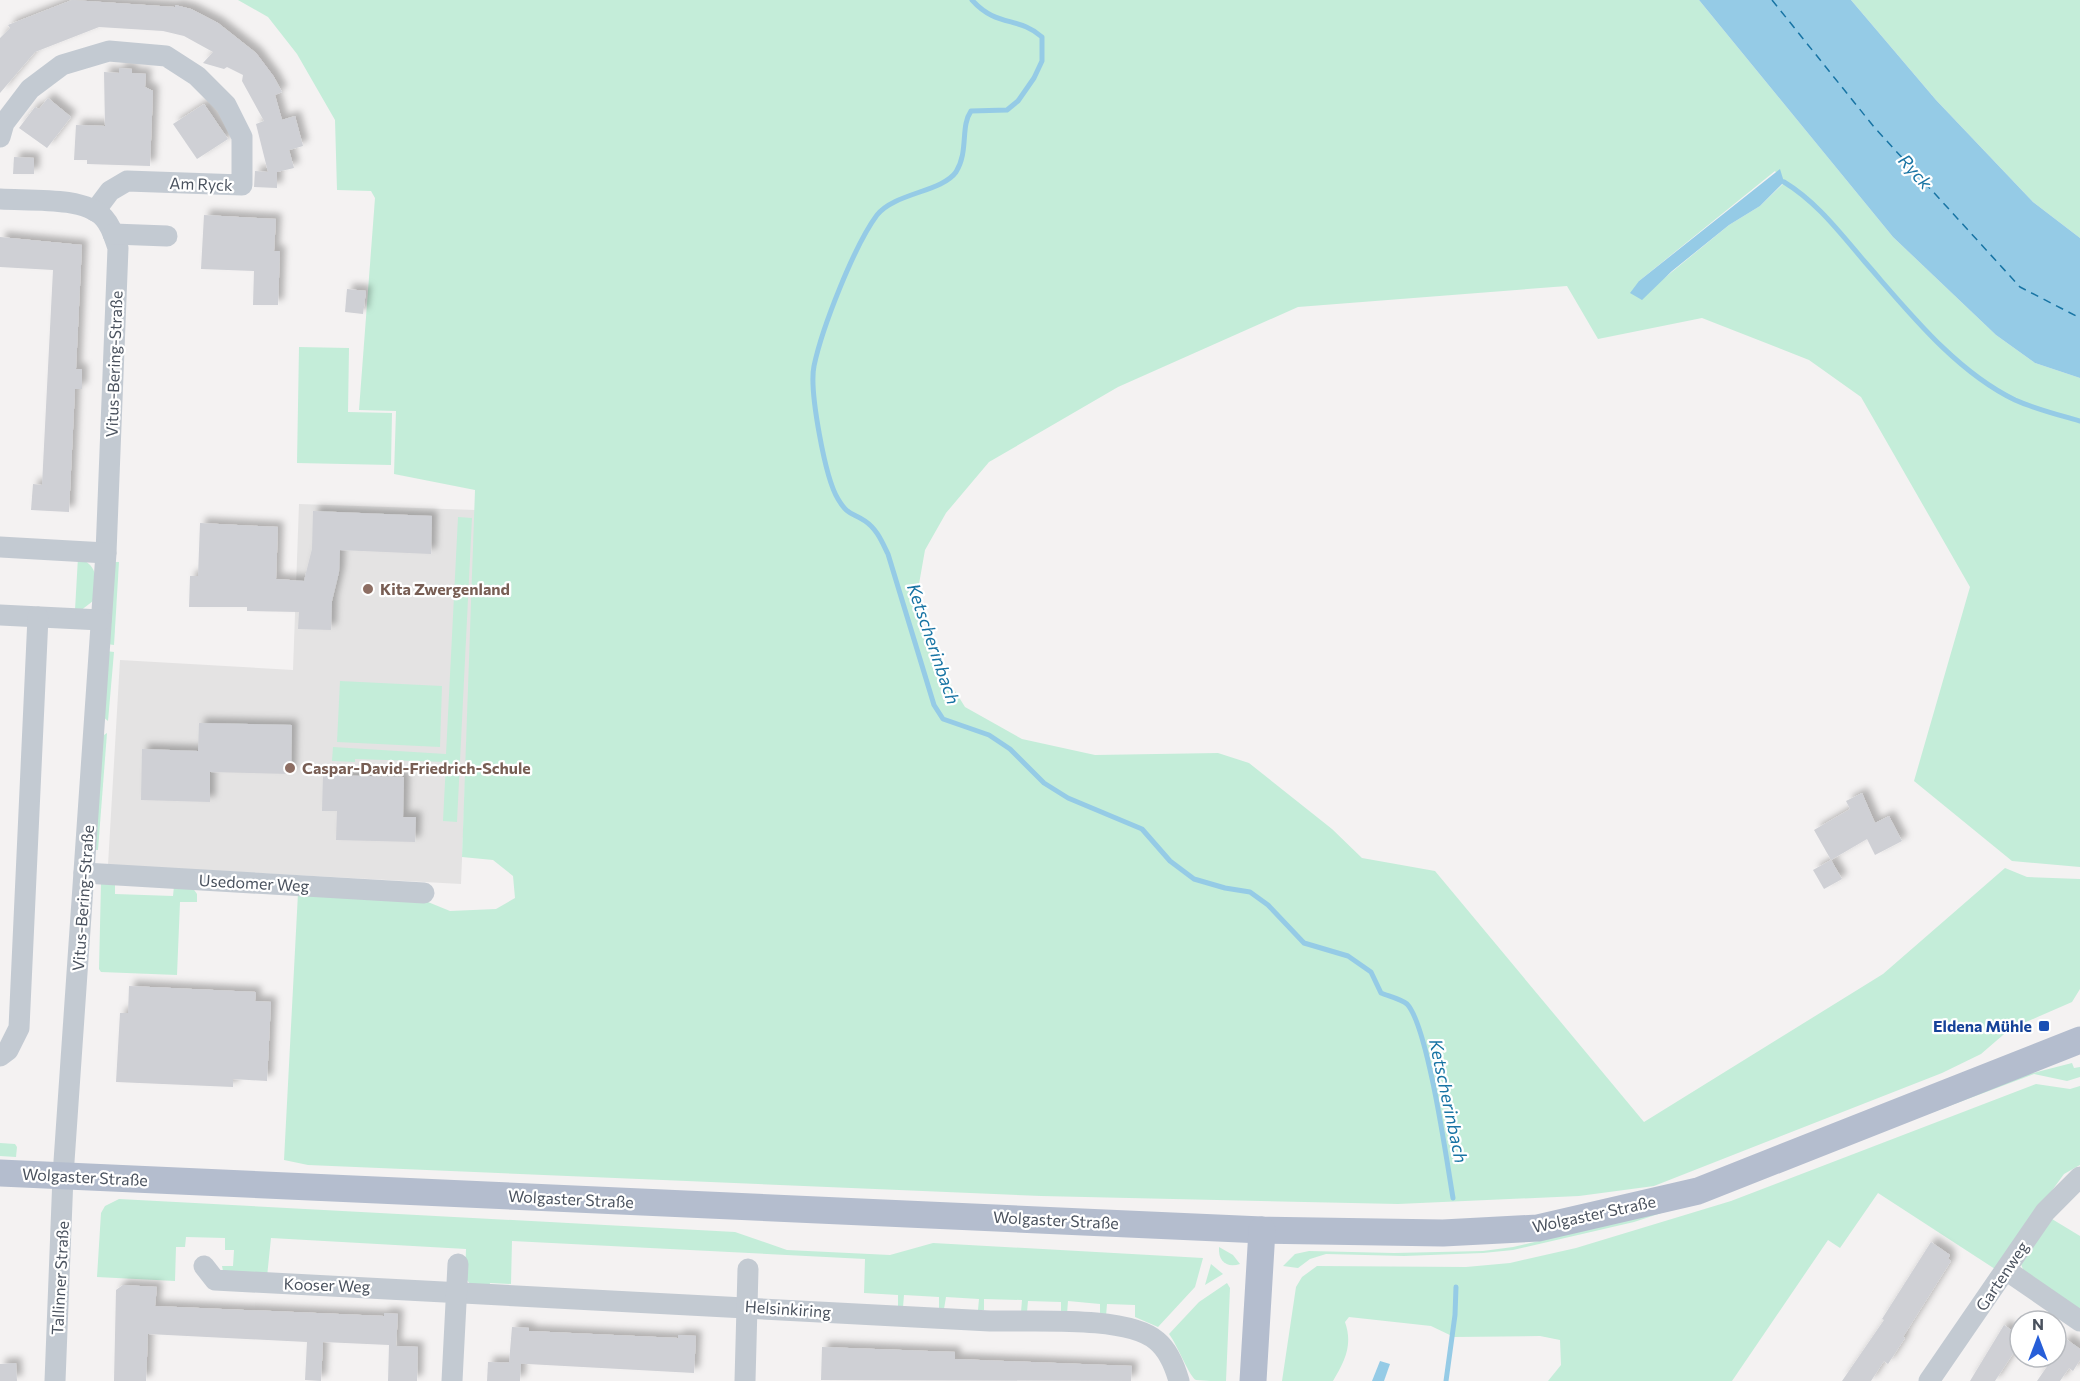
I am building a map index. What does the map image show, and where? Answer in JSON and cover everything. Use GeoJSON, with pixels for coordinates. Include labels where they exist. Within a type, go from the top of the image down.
{"type":"FeatureCollection","features":[{"type":"Feature","properties":{"kind":"main road","name":"Wolgaster Straße"},"geometry":{"type":"LineString","coordinates":[[0,1173],[1262,1230],[1443,1233],[1538,1228],[1686,1194],[1877,1122],[2080,1040]]}},
{"type":"Feature","properties":{"kind":"main road"},"geometry":{"type":"LineString","coordinates":[[1253,1381],[1262,1230]]}},
{"type":"Feature","properties":{"kind":"street","name":"Am Ryck"},"geometry":{"type":"LineString","coordinates":[[0,137],[4,123],[30,89],[62,65],[109,51],[166,56],[197,76],[226,105],[242,137],[242,185],[128,181],[110,191],[95,211]]}},
{"type":"Feature","properties":{"kind":"street"},"geometry":{"type":"LineString","coordinates":[[0,199],[68,203],[95,211]]}},
{"type":"Feature","properties":{"kind":"street","name":"Vitus-Bering-Straße"},"geometry":{"type":"LineString","coordinates":[[63,1176],[106,553],[118,258],[113,234],[104,218],[95,211]]}},
{"type":"Feature","properties":{"kind":"street"},"geometry":{"type":"LineString","coordinates":[[113,234],[167,236]]}},
{"type":"Feature","properties":{"kind":"street"},"geometry":{"type":"LineString","coordinates":[[0,548],[106,553]]}},
{"type":"Feature","properties":{"kind":"street"},"geometry":{"type":"LineString","coordinates":[[0,615],[101,620]]}},
{"type":"Feature","properties":{"kind":"street"},"geometry":{"type":"LineString","coordinates":[[0,1056],[8,1050],[19,1028],[38,617]]}},
{"type":"Feature","properties":{"kind":"street","name":"Usedomer Weg"},"geometry":{"type":"LineString","coordinates":[[84,873],[424,893]]}},
{"type":"Feature","properties":{"kind":"street","name":"Tallinner Straße"},"geometry":{"type":"LineString","coordinates":[[55,1381],[63,1176]]}},
{"type":"Feature","properties":{"kind":"street","name":"Gartenweg"},"geometry":{"type":"LineString","coordinates":[[1929,1381],[2045,1212],[2080,1177]]}},
{"type":"Feature","properties":{"kind":"street"},"geometry":{"type":"LineString","coordinates":[[452,1381],[458,1264]]}},
{"type":"Feature","properties":{"kind":"street","name":"Kooser Weg"},"geometry":{"type":"LineString","coordinates":[[204,1266],[215,1280],[447,1290],[457,1293]]}},
{"type":"Feature","properties":{"kind":"street"},"geometry":{"type":"LineString","coordinates":[[745,1381],[748,1269]]}},
{"type":"Feature","properties":{"kind":"street"},"geometry":{"type":"LineString","coordinates":[[2006,1270],[2080,1321]]}},
{"type":"Feature","properties":{"kind":"street","name":"Helsinkiring"},"geometry":{"type":"LineString","coordinates":[[457,1293],[747,1306],[990,1321],[1108,1324],[1137,1329],[1158,1341],[1173,1362],[1179,1381]]}},
{"type":"Feature","properties":{"kind":"shaded area","name":"Caspar-David-Friedrich-Schule"},"geometry":{"type":"Polygon","coordinates":[[[299,504],[476,510],[461,884],[108,865],[120,660],[293,670],[299,504]]]}},
{"type":"Feature","properties":{"kind":"green space"},"geometry":{"type":"Polygon","coordinates":[[[238,0],[1699,0],[1893,237],[1996,335],[2035,363],[2080,378],[2080,867],[2012,861],[1914,781],[1970,587],[1861,397],[1809,360],[1702,318],[1598,339],[1567,286],[1298,307],[1118,387],[989,462],[946,513],[925,550],[916,601],[930,651],[965,707],[1022,739],[1095,755],[1218,753],[1249,763],[1332,829],[1362,858],[1435,871],[1644,1122],[1883,974],[2005,868],[2027,877],[2080,879],[2080,989],[2072,1002],[2010,1029],[1981,1054],[1942,1073],[1654,1186],[1579,1196],[1398,1204],[1041,1196],[308,1165],[284,1160],[298,893],[423,900],[450,911],[496,909],[515,898],[513,876],[493,860],[462,857],[475,490],[394,474],[396,411],[359,410],[375,198],[371,191],[337,190],[335,120],[297,54],[268,17],[238,0]],[[1775,171],[1639,281],[1645,294],[1729,225],[1760,206],[1784,183],[1775,171]]]}},
{"type":"Feature","properties":{"kind":"green space"},"geometry":{"type":"Polygon","coordinates":[[[1851,0],[2080,0],[2080,238],[2033,202],[1936,100],[1851,0]]]}},
{"type":"Feature","properties":{"kind":"green space"},"geometry":{"type":"Polygon","coordinates":[[[299,347],[349,348],[348,412],[392,413],[391,465],[297,463],[299,347]]]}},
{"type":"Feature","properties":{"kind":"green space"},"geometry":{"type":"Polygon","coordinates":[[[458,517],[472,518],[457,822],[443,821],[446,762],[355,759],[355,762],[332,761],[333,747],[446,754],[458,517]]]}},
{"type":"Feature","properties":{"kind":"green space"},"geometry":{"type":"Polygon","coordinates":[[[78,557],[90,565],[95,574],[93,601],[80,611],[75,610],[78,557]]]}},
{"type":"Feature","properties":{"kind":"green space"},"geometry":{"type":"Polygon","coordinates":[[[112,562],[119,562],[114,645],[107,644],[112,562]]]}},
{"type":"Feature","properties":{"kind":"green space"},"geometry":{"type":"Polygon","coordinates":[[[106,651],[114,652],[108,721],[101,715],[106,651]]]}},
{"type":"Feature","properties":{"kind":"green space"},"geometry":{"type":"Polygon","coordinates":[[[340,681],[442,686],[440,747],[337,742],[340,681]]]}},
{"type":"Feature","properties":{"kind":"green space"},"geometry":{"type":"Polygon","coordinates":[[[107,733],[98,850],[91,850],[101,737],[107,733]]]}},
{"type":"Feature","properties":{"kind":"green space"},"geometry":{"type":"Polygon","coordinates":[[[101,883],[115,883],[115,894],[173,896],[174,886],[192,887],[197,894],[197,902],[180,902],[177,975],[101,972],[99,969],[101,883]]]}},
{"type":"Feature","properties":{"kind":"green space"},"geometry":{"type":"Polygon","coordinates":[[[2072,1063],[2074,1068],[2080,1067],[2080,1077],[2067,1081],[2034,1074],[1692,1203],[1634,1222],[1513,1250],[1404,1256],[1326,1254],[1310,1259],[1298,1268],[1283,1266],[1295,1254],[1309,1251],[1394,1253],[1483,1251],[1513,1247],[1632,1219],[2013,1078],[2072,1063]]]}},
{"type":"Feature","properties":{"kind":"green space"},"geometry":{"type":"Polygon","coordinates":[[[2036,1084],[2070,1089],[2080,1086],[2080,1165],[2064,1174],[1995,1269],[1878,1193],[1840,1248],[1828,1240],[1732,1381],[1548,1381],[1561,1365],[1560,1340],[1540,1336],[1454,1337],[1431,1326],[1349,1317],[1345,1322],[1348,1346],[1341,1367],[1333,1381],[1282,1381],[1296,1287],[1302,1277],[1317,1266],[1466,1267],[1510,1263],[1576,1248],[1731,1201],[2036,1084]]]}},
{"type":"Feature","properties":{"kind":"green space"},"geometry":{"type":"Polygon","coordinates":[[[0,1143],[15,1144],[16,1157],[0,1156],[0,1143]]]}},
{"type":"Feature","properties":{"kind":"green space"},"geometry":{"type":"Polygon","coordinates":[[[119,1199],[735,1232],[787,1250],[890,1255],[933,1243],[1203,1258],[1195,1287],[1158,1327],[1135,1317],[1135,1305],[1107,1304],[1106,1316],[1100,1315],[1100,1304],[1068,1301],[1067,1314],[1061,1314],[1061,1302],[1028,1301],[1027,1312],[1021,1312],[1022,1300],[984,1299],[984,1310],[978,1310],[979,1299],[946,1297],[944,1309],[939,1308],[939,1297],[904,1295],[903,1307],[898,1307],[898,1295],[864,1293],[865,1259],[512,1241],[511,1284],[490,1283],[489,1289],[472,1286],[465,1278],[466,1249],[271,1238],[267,1277],[223,1271],[222,1266],[233,1266],[234,1250],[225,1250],[225,1238],[186,1237],[185,1247],[176,1247],[175,1281],[97,1277],[101,1213],[105,1206],[119,1199]]]}},
{"type":"Feature","properties":{"kind":"green space"},"geometry":{"type":"Polygon","coordinates":[[[2047,1216],[2080,1236],[2080,1310],[2024,1272],[2021,1264],[2047,1216]]]}},
{"type":"Feature","properties":{"kind":"green space"},"geometry":{"type":"Polygon","coordinates":[[[1219,1247],[1233,1255],[1240,1264],[1224,1263],[1220,1257],[1219,1247]]]}},
{"type":"Feature","properties":{"kind":"green space"},"geometry":{"type":"Polygon","coordinates":[[[1211,1264],[1223,1274],[1205,1285],[1211,1264]]]}},
{"type":"Feature","properties":{"kind":"green space"},"geometry":{"type":"Polygon","coordinates":[[[1227,1283],[1230,1288],[1226,1381],[1196,1380],[1169,1334],[1199,1302],[1227,1283]]]}},
{"type":"Feature","properties":{"kind":"water","name":"Ryck"},"geometry":{"type":"Polygon","coordinates":[[[1699,0],[1851,0],[1936,100],[2033,202],[2080,238],[2080,378],[2035,363],[1996,335],[1893,237],[1699,0]]]}},
{"type":"Feature","properties":{"kind":"water"},"geometry":{"type":"Polygon","coordinates":[[[1780,169],[1784,182],[1760,206],[1729,225],[1672,271],[1642,300],[1630,293],[1639,281],[1780,169]]]}},
{"type":"Feature","properties":{"kind":"water"},"geometry":{"type":"Polygon","coordinates":[[[1380,1361],[1390,1364],[1384,1381],[1372,1381],[1380,1361]]]}},
{"type":"Feature","properties":{"kind":"building"},"geometry":{"type":"Polygon","coordinates":[[[72,0],[175,7],[175,5],[191,9],[218,23],[256,53],[274,77],[282,92],[275,95],[282,120],[295,116],[303,146],[289,150],[294,168],[277,172],[277,188],[254,187],[255,171],[268,172],[256,124],[264,121],[242,81],[243,75],[227,67],[224,69],[203,63],[213,52],[184,36],[163,31],[99,27],[35,52],[0,93],[0,38],[10,28],[8,25],[72,0]]]}},
{"type":"Feature","properties":{"kind":"building"},"geometry":{"type":"Polygon","coordinates":[[[119,68],[132,69],[132,73],[146,74],[145,87],[153,91],[150,166],[87,164],[87,160],[74,160],[76,125],[105,126],[104,72],[119,73],[119,68]]]}},
{"type":"Feature","properties":{"kind":"building"},"geometry":{"type":"Polygon","coordinates":[[[48,98],[71,117],[47,148],[19,128],[35,107],[39,109],[48,98]]]}},
{"type":"Feature","properties":{"kind":"building"},"geometry":{"type":"Polygon","coordinates":[[[204,104],[228,139],[197,159],[173,124],[204,104]]]}},
{"type":"Feature","properties":{"kind":"building"},"geometry":{"type":"Polygon","coordinates":[[[14,157],[34,158],[34,174],[13,174],[14,157]]]}},
{"type":"Feature","properties":{"kind":"building"},"geometry":{"type":"Polygon","coordinates":[[[204,215],[276,219],[274,251],[280,251],[278,305],[253,305],[254,271],[201,269],[204,215]]]}},
{"type":"Feature","properties":{"kind":"building"},"geometry":{"type":"Polygon","coordinates":[[[0,237],[82,245],[76,369],[82,369],[82,389],[75,389],[69,512],[31,510],[33,484],[42,485],[53,270],[0,267],[0,237]]]}},
{"type":"Feature","properties":{"kind":"building"},"geometry":{"type":"Polygon","coordinates":[[[347,289],[366,291],[363,314],[345,312],[347,289]]]}},
{"type":"Feature","properties":{"kind":"building"},"geometry":{"type":"Polygon","coordinates":[[[313,511],[432,516],[431,554],[340,550],[339,572],[332,601],[331,630],[298,629],[299,612],[247,611],[247,607],[189,607],[190,576],[198,576],[200,523],[278,527],[276,579],[304,581],[312,549],[313,511]]]}},
{"type":"Feature","properties":{"kind":"building"},"geometry":{"type":"Polygon","coordinates":[[[199,723],[292,725],[291,774],[210,772],[210,802],[141,800],[142,749],[198,751],[199,723]]]}},
{"type":"Feature","properties":{"kind":"building"},"geometry":{"type":"Polygon","coordinates":[[[323,775],[404,777],[403,817],[416,817],[415,842],[336,840],[337,811],[322,811],[323,775]]]}},
{"type":"Feature","properties":{"kind":"building"},"geometry":{"type":"Polygon","coordinates":[[[1862,793],[1875,823],[1889,816],[1902,841],[1875,855],[1867,839],[1831,860],[1814,830],[1850,809],[1846,801],[1862,793]]]}},
{"type":"Feature","properties":{"kind":"building"},"geometry":{"type":"Polygon","coordinates":[[[1831,860],[1842,879],[1824,889],[1813,870],[1831,860]]]}},
{"type":"Feature","properties":{"kind":"building"},"geometry":{"type":"Polygon","coordinates":[[[129,986],[256,992],[255,1001],[271,1002],[267,1081],[233,1079],[233,1087],[116,1082],[120,1013],[128,1013],[129,986]]]}},
{"type":"Feature","properties":{"kind":"building"},"geometry":{"type":"Polygon","coordinates":[[[1931,1242],[1950,1255],[1948,1259],[1951,1261],[1903,1337],[1905,1338],[1888,1364],[1884,1361],[1871,1381],[1842,1381],[1884,1320],[1882,1319],[1931,1242]]]}},
{"type":"Feature","properties":{"kind":"building"},"geometry":{"type":"Polygon","coordinates":[[[123,1285],[157,1287],[155,1306],[384,1316],[384,1313],[398,1314],[396,1346],[418,1347],[417,1381],[388,1381],[389,1345],[323,1342],[321,1381],[305,1380],[307,1342],[148,1334],[146,1381],[114,1381],[116,1290],[123,1285]]]}},
{"type":"Feature","properties":{"kind":"building"},"geometry":{"type":"Polygon","coordinates":[[[2004,1325],[2008,1328],[2008,1361],[1995,1381],[1970,1381],[2004,1325]]]}},
{"type":"Feature","properties":{"kind":"building"},"geometry":{"type":"Polygon","coordinates":[[[512,1327],[529,1328],[529,1331],[678,1338],[678,1335],[696,1336],[694,1373],[509,1363],[512,1327]]]}},
{"type":"Feature","properties":{"kind":"building"},"geometry":{"type":"Polygon","coordinates":[[[2068,1340],[2080,1349],[2080,1360],[2073,1371],[2069,1368],[2060,1381],[2037,1381],[2045,1369],[2068,1369],[2068,1340]]]}},
{"type":"Feature","properties":{"kind":"building"},"geometry":{"type":"Polygon","coordinates":[[[822,1347],[955,1352],[955,1359],[1132,1366],[1131,1381],[821,1380],[822,1347]]]}},
{"type":"Feature","properties":{"kind":"building"},"geometry":{"type":"Polygon","coordinates":[[[488,1362],[521,1363],[520,1381],[487,1381],[488,1362]]]}},
{"type":"Feature","properties":{"kind":"building"},"geometry":{"type":"Polygon","coordinates":[[[16,1363],[17,1381],[0,1381],[0,1364],[16,1363]]]}},
{"type":"Feature","properties":{"kind":"waterway","name":"Ketscherinbach"},"geometry":{"type":"LineString","coordinates":[[972,0],[990,15],[1025,26],[1042,37],[1042,61],[1034,78],[1018,101],[1007,110],[971,111],[966,124],[962,156],[956,172],[940,184],[895,202],[877,215],[849,266],[818,350],[813,378],[823,454],[833,488],[845,508],[873,528],[888,554],[934,705],[943,719],[989,735],[1010,749],[1044,783],[1068,798],[1142,829],[1170,861],[1194,879],[1250,892],[1268,905],[1304,943],[1348,956],[1371,972],[1381,993],[1407,1004],[1415,1017],[1429,1066],[1453,1198]]}},
{"type":"Feature","properties":{"kind":"waterway"},"geometry":{"type":"LineString","coordinates":[[1784,182],[1818,208],[1916,320],[1972,373],[2015,400],[2080,421]]}},
{"type":"Feature","properties":{"kind":"waterway","name":"Ketscherinbach"},"geometry":{"type":"LineString","coordinates":[[1446,1381],[1455,1315],[1456,1287]]}},
{"type":"Feature","properties":{"kind":"ferry route"},"geometry":{"type":"LineString","coordinates":[[1772,0],[1874,127],[2020,287],[2080,318]]}},
{"type":"Feature","properties":{"kind":"place","name":"Kita Zwergenland"},"geometry":{"type":"Point","coordinates":[368,589]}},
{"type":"Feature","properties":{"kind":"place","name":"Caspar-David-Friedrich-Schule"},"geometry":{"type":"Point","coordinates":[290,768]}},
{"type":"Feature","properties":{"kind":"place","name":"Eldena Mühle"},"geometry":{"type":"Point","coordinates":[2044,1026]}}]}
